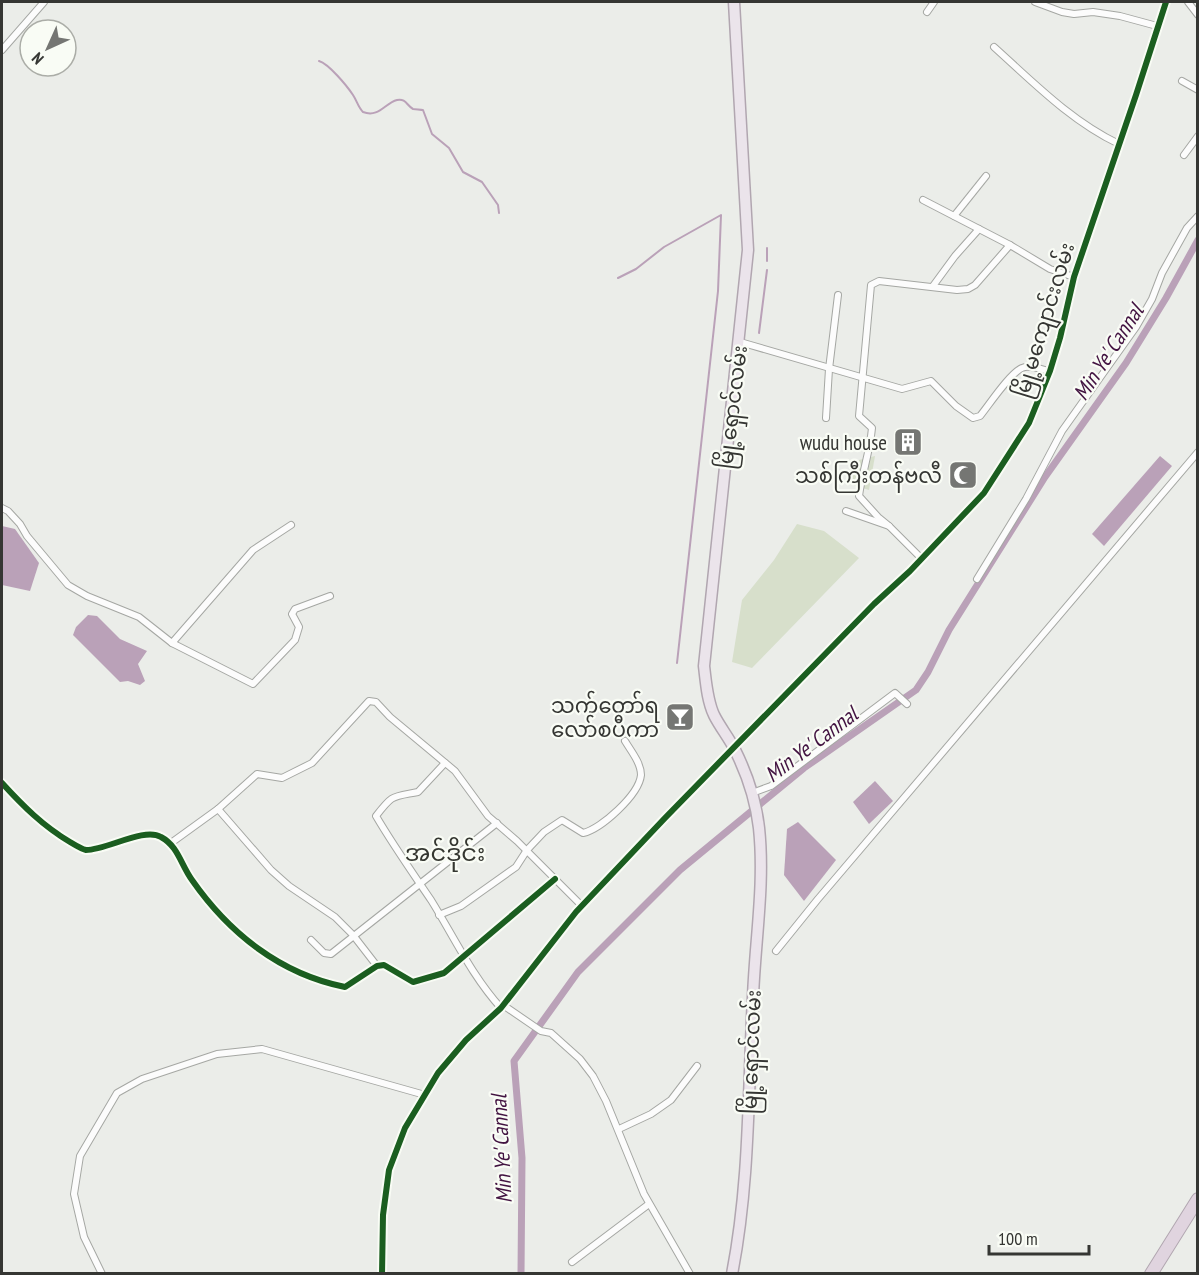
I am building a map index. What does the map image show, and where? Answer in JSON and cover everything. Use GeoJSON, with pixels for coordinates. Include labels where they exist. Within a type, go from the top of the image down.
{"type":"FeatureCollection","features":[{"type":"Feature","properties":{"kind":"highway"},"geometry":{"type":"LineString","coordinates":[[1151,1274],[1197,1199]]}},
{"type":"Feature","properties":{"kind":"main road","name":"မြို့ရှောင်လမ်း"},"geometry":{"type":"LineString","coordinates":[[732,1274],[746,1168],[753,995],[760,895],[759,829],[753,797],[745,773],[714,714],[707,692],[704,666],[748,250],[734,2]]}},
{"type":"Feature","properties":{"kind":"street"},"geometry":{"type":"LineString","coordinates":[[2,50],[44,2]]}},
{"type":"Feature","properties":{"kind":"street"},"geometry":{"type":"LineString","coordinates":[[927,12],[934,2]]}},
{"type":"Feature","properties":{"kind":"street"},"geometry":{"type":"LineString","coordinates":[[1035,2],[1062,12],[1074,14],[1093,12],[1120,16],[1156,26]]}},
{"type":"Feature","properties":{"kind":"street","name":"မြို့မကျောင်းလမ်း"},"geometry":{"type":"LineString","coordinates":[[382,1274],[383,1215],[389,1170],[405,1128],[438,1072],[466,1040],[502,1007],[582,906],[984,493],[1029,423],[1050,371],[1074,277],[1136,95],[1156,26],[1166,2]]}},
{"type":"Feature","properties":{"kind":"street"},"geometry":{"type":"LineString","coordinates":[[1188,2],[1197,15]]}},
{"type":"Feature","properties":{"kind":"street"},"geometry":{"type":"LineString","coordinates":[[994,47],[1075,118],[1119,144]]}},
{"type":"Feature","properties":{"kind":"street"},"geometry":{"type":"LineString","coordinates":[[1182,81],[1197,90]]}},
{"type":"Feature","properties":{"kind":"street"},"geometry":{"type":"LineString","coordinates":[[1184,155],[1197,136]]}},
{"type":"Feature","properties":{"kind":"street"},"geometry":{"type":"LineString","coordinates":[[954,216],[986,176]]}},
{"type":"Feature","properties":{"kind":"street"},"geometry":{"type":"LineString","coordinates":[[923,200],[1010,245],[1050,269],[1074,277]]}},
{"type":"Feature","properties":{"kind":"street"},"geometry":{"type":"LineString","coordinates":[[977,579],[1026,499],[1062,431],[1136,327],[1152,299],[1162,273],[1187,228],[1197,216]]}},
{"type":"Feature","properties":{"kind":"street"},"geometry":{"type":"LineString","coordinates":[[933,286],[979,229]]}},
{"type":"Feature","properties":{"kind":"street"},"geometry":{"type":"LineString","coordinates":[[922,559],[858,496],[872,428],[859,416],[871,285],[879,281],[957,290],[968,289],[975,285],[1010,245]]}},
{"type":"Feature","properties":{"kind":"street"},"geometry":{"type":"LineString","coordinates":[[826,418],[838,295]]}},
{"type":"Feature","properties":{"kind":"street"},"geometry":{"type":"LineString","coordinates":[[740,342],[902,389],[931,381],[956,406],[973,418],[980,416],[1014,374],[1022,368],[1050,371]]}},
{"type":"Feature","properties":{"kind":"street"},"geometry":{"type":"LineString","coordinates":[[776,951],[1197,452]]}},
{"type":"Feature","properties":{"kind":"street"},"geometry":{"type":"LineString","coordinates":[[2,508],[20,524],[27,537],[68,585],[87,597],[139,617],[172,643],[253,684],[295,640],[299,627],[292,614],[295,609],[330,596]]}},
{"type":"Feature","properties":{"kind":"street"},"geometry":{"type":"LineString","coordinates":[[846,511],[890,526]]}},
{"type":"Feature","properties":{"kind":"street"},"geometry":{"type":"LineString","coordinates":[[172,643],[253,550],[291,525]]}},
{"type":"Feature","properties":{"kind":"street"},"geometry":{"type":"LineString","coordinates":[[753,797],[895,693],[907,704]]}},
{"type":"Feature","properties":{"kind":"street"},"geometry":{"type":"LineString","coordinates":[[171,843],[218,809],[257,774],[282,778],[312,763],[369,701],[376,702],[390,717],[456,771],[488,816],[527,850],[582,906]]}},
{"type":"Feature","properties":{"kind":"street"},"geometry":{"type":"LineString","coordinates":[[439,915],[461,906],[516,867],[527,850],[544,832],[562,820],[583,833],[590,831],[630,797],[641,775],[626,741]]}},
{"type":"Feature","properties":{"kind":"street"},"geometry":{"type":"LineString","coordinates":[[445,763],[418,792],[397,795],[387,802],[376,816],[485,990],[502,1007],[541,1031],[551,1033],[580,1059],[597,1084],[619,1129],[649,1204],[690,1274]]}},
{"type":"Feature","properties":{"kind":"street"},"geometry":{"type":"LineString","coordinates":[[2,783],[26,810],[49,829],[83,850],[102,848],[148,834],[158,835],[171,843],[190,878],[233,930],[253,946],[288,967],[328,984],[345,987],[377,966],[384,965],[413,982],[444,973],[555,879]]}},
{"type":"Feature","properties":{"kind":"street"},"geometry":{"type":"LineString","coordinates":[[218,809],[271,870],[289,886],[334,917],[353,935],[377,966]]}},
{"type":"Feature","properties":{"kind":"street"},"geometry":{"type":"LineString","coordinates":[[311,940],[324,953],[331,954],[497,823]]}},
{"type":"Feature","properties":{"kind":"street"},"geometry":{"type":"LineString","coordinates":[[102,1274],[84,1237],[74,1194],[80,1156],[117,1093],[142,1079],[217,1054],[262,1049],[425,1095]]}},
{"type":"Feature","properties":{"kind":"street"},"geometry":{"type":"LineString","coordinates":[[619,1129],[651,1114],[671,1100],[697,1066]]}},
{"type":"Feature","properties":{"kind":"street"},"geometry":{"type":"LineString","coordinates":[[572,1262],[649,1204]]}},
{"type":"Feature","properties":{"kind":"green space"},"geometry":{"type":"Polygon","coordinates":[[[875,456],[869,490],[847,483],[855,461],[875,456]]]}},
{"type":"Feature","properties":{"kind":"green space"},"geometry":{"type":"Polygon","coordinates":[[[797,524],[824,531],[859,558],[752,668],[732,662],[742,600],[774,560],[797,524]]]}},
{"type":"Feature","properties":{"kind":"shaded area"},"geometry":{"type":"Polygon","coordinates":[[[1160,456],[1172,466],[1104,546],[1092,534],[1160,456]]]}},
{"type":"Feature","properties":{"kind":"shaded area"},"geometry":{"type":"Polygon","coordinates":[[[2,526],[15,529],[39,563],[30,591],[2,585],[2,526]]]}},
{"type":"Feature","properties":{"kind":"shaded area"},"geometry":{"type":"Polygon","coordinates":[[[88,615],[97,616],[120,639],[147,651],[138,664],[145,681],[140,685],[128,681],[120,682],[73,635],[76,627],[88,615]]]}},
{"type":"Feature","properties":{"kind":"shaded area"},"geometry":{"type":"Polygon","coordinates":[[[875,781],[893,801],[869,824],[853,802],[875,781]]]}},
{"type":"Feature","properties":{"kind":"shaded area"},"geometry":{"type":"Polygon","coordinates":[[[798,822],[836,860],[804,901],[784,875],[787,829],[798,822]]]}},
{"type":"Feature","properties":{"kind":"waterway"},"geometry":{"type":"LineString","coordinates":[[319,61],[328,66],[342,81],[363,112],[373,113],[397,100],[404,101],[413,109],[423,110],[432,134],[449,148],[463,172],[482,182],[498,205],[499,213]]}},
{"type":"Feature","properties":{"kind":"waterway"},"geometry":{"type":"LineString","coordinates":[[618,278],[636,269],[664,247],[721,215],[718,291],[677,663]]}},
{"type":"Feature","properties":{"kind":"waterway","name":"Min Ye' Cannal"},"geometry":{"type":"LineString","coordinates":[[521,1274],[522,1158],[514,1061],[578,972],[680,870],[804,768],[916,690],[928,672],[949,630],[1045,477],[1126,363],[1198,240]]}},
{"type":"Feature","properties":{"kind":"waterway"},"geometry":{"type":"LineString","coordinates":[[767,248],[767,261]]}},
{"type":"Feature","properties":{"kind":"waterway"},"geometry":{"type":"LineString","coordinates":[[759,333],[767,270]]}},
{"type":"Feature","properties":{"kind":"cycle path"},"geometry":{"type":"LineString","coordinates":[[382,1274],[383,1215],[389,1170],[405,1128],[438,1073],[466,1040],[501,1008],[576,912],[665,818],[874,604],[910,571],[984,493],[1029,423],[1050,371],[1074,277],[1166,2]]}},
{"type":"Feature","properties":{"kind":"cycle path"},"geometry":{"type":"LineString","coordinates":[[2,783],[42,822],[60,836],[86,850],[145,835],[161,837],[171,845],[188,874],[207,899],[240,934],[278,961],[299,972],[345,987],[377,966],[384,965],[413,982],[444,973],[555,879]]}},
{"type":"Feature","properties":{"kind":"place","name":"wudu house"},"geometry":{"type":"Point","coordinates":[908,442]}},
{"type":"Feature","properties":{"kind":"place","name":"သစ်ကြီးတန်ဗလီ"},"geometry":{"type":"Point","coordinates":[963,475]}},
{"type":"Feature","properties":{"kind":"place","name":"သက်တော်ရ လော်စပီကာ"},"geometry":{"type":"Point","coordinates":[680,717]}},
{"type":"Feature","properties":{"kind":"district","name":"အင်ဒိုင်း"},"geometry":{"type":"Point","coordinates":[445,852]}}]}
